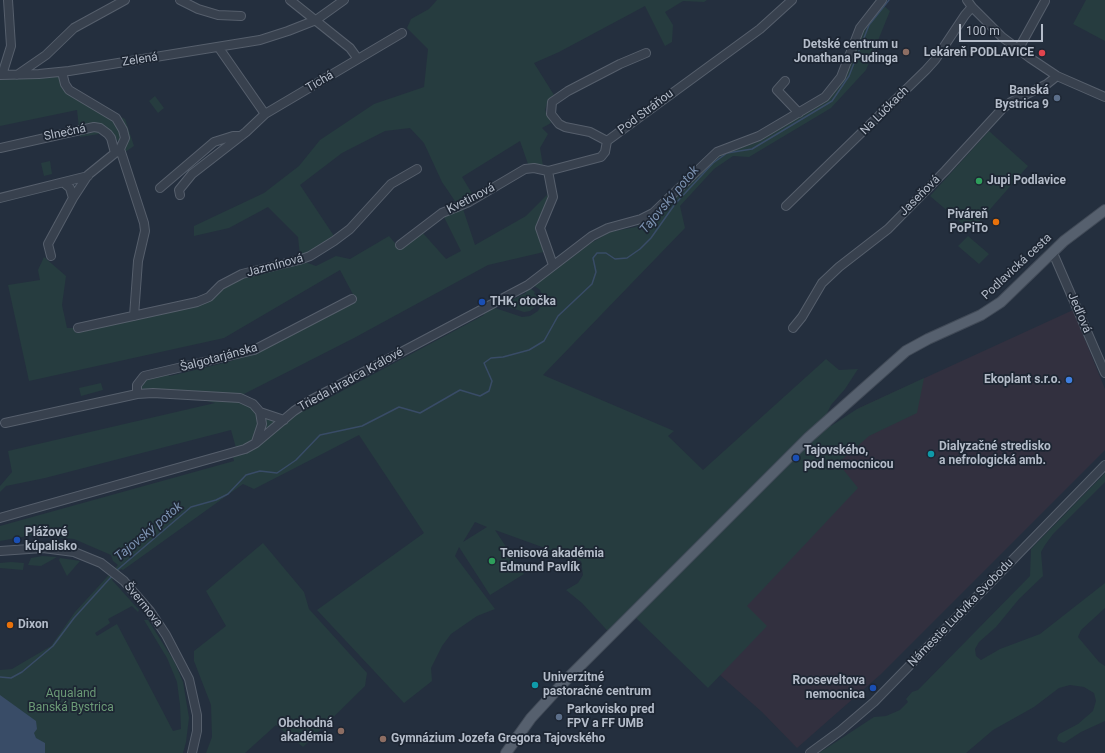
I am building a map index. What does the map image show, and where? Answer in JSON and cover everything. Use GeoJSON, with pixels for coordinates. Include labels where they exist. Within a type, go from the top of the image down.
{"type":"FeatureCollection","features":[{"type":"Feature","properties":{"kind":"main road","name":"Podlavická cesta"},"geometry":{"type":"LineString","coordinates":[[506,753],[550,696],[803,443],[900,357],[928,339],[993,308],[1012,292],[1064,241],[1105,210]]}},
{"type":"Feature","properties":{"kind":"street"},"geometry":{"type":"LineString","coordinates":[[1,75],[11,46],[8,0]]}},
{"type":"Feature","properties":{"kind":"street"},"geometry":{"type":"LineString","coordinates":[[17,75],[46,55],[74,28],[125,0]]}},
{"type":"Feature","properties":{"kind":"street"},"geometry":{"type":"LineString","coordinates":[[180,0],[198,9],[218,15],[241,16]]}},
{"type":"Feature","properties":{"kind":"street"},"geometry":{"type":"LineString","coordinates":[[290,0],[350,48],[358,59]]}},
{"type":"Feature","properties":{"kind":"street","name":"Zelená"},"geometry":{"type":"LineString","coordinates":[[1,75],[62,72],[219,48],[276,36],[316,20],[344,0]]}},
{"type":"Feature","properties":{"kind":"street","name":"Pod Stráňou"},"geometry":{"type":"LineString","coordinates":[[646,53],[620,64],[556,98],[552,102],[551,114],[559,124],[565,128],[590,132],[607,141],[760,29],[792,0]]}},
{"type":"Feature","properties":{"kind":"street","name":"Trieda Hradca Králové"},"geometry":{"type":"LineString","coordinates":[[0,518],[219,457],[256,444],[309,401],[528,285],[592,236],[608,228],[641,219],[660,207],[716,152],[759,136],[824,97],[833,88],[847,64],[860,28],[882,0]]}},
{"type":"Feature","properties":{"kind":"street"},"geometry":{"type":"LineString","coordinates":[[968,0],[972,7],[1002,37],[1018,50],[1057,76],[1105,97]]}},
{"type":"Feature","properties":{"kind":"street"},"geometry":{"type":"LineString","coordinates":[[1018,50],[1045,1]]}},
{"type":"Feature","properties":{"kind":"street","name":"Na Lúčkach"},"geometry":{"type":"LineString","coordinates":[[786,206],[926,70],[965,14],[972,7]]}},
{"type":"Feature","properties":{"kind":"street","name":"Tichá"},"geometry":{"type":"LineString","coordinates":[[180,195],[179,190],[192,174],[241,136],[265,114],[402,33]]}},
{"type":"Feature","properties":{"kind":"street"},"geometry":{"type":"LineString","coordinates":[[219,48],[265,114]]}},
{"type":"Feature","properties":{"kind":"street"},"geometry":{"type":"LineString","coordinates":[[51,256],[48,244],[73,198],[88,175],[117,151],[124,143],[124,134],[116,118],[69,90],[64,84],[62,72]]}},
{"type":"Feature","properties":{"kind":"street","name":"Jaseňová"},"geometry":{"type":"LineString","coordinates":[[793,328],[808,308],[822,284],[839,267],[888,229],[950,166],[1002,109],[1011,102],[1047,84],[1057,76]]}},
{"type":"Feature","properties":{"kind":"street"},"geometry":{"type":"LineString","coordinates":[[785,82],[776,91],[798,113]]}},
{"type":"Feature","properties":{"kind":"street","name":"Slnečná"},"geometry":{"type":"LineString","coordinates":[[0,148],[94,127],[100,128],[108,134],[117,151]]}},
{"type":"Feature","properties":{"kind":"street"},"geometry":{"type":"LineString","coordinates":[[160,188],[214,142],[233,136],[241,136]]}},
{"type":"Feature","properties":{"kind":"street","name":"Kvetinová"},"geometry":{"type":"LineString","coordinates":[[400,245],[434,219],[469,202],[525,169],[534,168],[548,171],[602,157],[605,152],[607,141]]}},
{"type":"Feature","properties":{"kind":"street"},"geometry":{"type":"LineString","coordinates":[[117,151],[144,223],[145,230],[138,261],[134,316]]}},
{"type":"Feature","properties":{"kind":"street","name":"Jazmínová"},"geometry":{"type":"LineString","coordinates":[[78,328],[204,300],[221,285],[242,274],[310,256],[350,229],[390,184],[417,169]]}},
{"type":"Feature","properties":{"kind":"street"},"geometry":{"type":"LineString","coordinates":[[548,171],[553,197],[540,228],[553,265]]}},
{"type":"Feature","properties":{"kind":"street"},"geometry":{"type":"LineString","coordinates":[[0,198],[64,183],[88,175]]}},
{"type":"Feature","properties":{"kind":"street"},"geometry":{"type":"LineString","coordinates":[[64,183],[70,188],[73,198]]}},
{"type":"Feature","properties":{"kind":"street","name":"Jedľová"},"geometry":{"type":"LineString","coordinates":[[1053,253],[1105,373]]}},
{"type":"Feature","properties":{"kind":"street","name":"Šalgotarjánska"},"geometry":{"type":"LineString","coordinates":[[137,394],[137,384],[144,376],[254,350],[352,299]]}},
{"type":"Feature","properties":{"kind":"street"},"geometry":{"type":"LineString","coordinates":[[5,422],[137,394],[153,393],[240,398],[253,404],[260,412],[284,420]]}},
{"type":"Feature","properties":{"kind":"street"},"geometry":{"type":"LineString","coordinates":[[256,444],[262,424],[260,412]]}},
{"type":"Feature","properties":{"kind":"street","name":"Námestie Ludvíka Svobodu"},"geometry":{"type":"LineString","coordinates":[[810,753],[840,731],[874,702],[1105,465]]}},
{"type":"Feature","properties":{"kind":"street","name":"Švermova"},"geometry":{"type":"LineString","coordinates":[[0,552],[29,548],[63,550],[95,559],[115,573],[156,620],[173,646],[187,673],[193,692],[197,715],[197,731],[192,753]]}},
{"type":"Feature","properties":{"kind":"shaded area"},"geometry":{"type":"Polygon","coordinates":[[[1073,310],[1105,389],[1105,450],[880,675],[797,748],[762,712],[695,653],[857,409],[1073,310]]]}},
{"type":"Feature","properties":{"kind":"green space"},"geometry":{"type":"Polygon","coordinates":[[[437,0],[707,0],[704,2],[683,1],[665,12],[673,25],[672,42],[665,46],[645,6],[559,52],[534,63],[554,95],[548,100],[545,110],[551,123],[542,128],[548,134],[540,148],[543,166],[528,164],[520,141],[462,177],[473,195],[457,204],[442,182],[424,143],[410,128],[385,131],[342,153],[300,185],[334,236],[316,248],[300,256],[298,237],[268,207],[229,228],[194,236],[194,226],[264,193],[299,166],[320,140],[374,104],[424,87],[428,49],[407,28],[411,19],[429,9],[437,0]]]}},
{"type":"Feature","properties":{"kind":"green space"},"geometry":{"type":"Polygon","coordinates":[[[1086,0],[1105,0],[1105,41],[1073,24],[1086,0]]]}},
{"type":"Feature","properties":{"kind":"green space","name":"Aqualand Banská Bystrica"},"geometry":{"type":"Polygon","coordinates":[[[882,4],[890,11],[866,70],[831,108],[749,157],[733,156],[714,169],[680,206],[685,228],[543,375],[674,431],[668,436],[703,470],[826,359],[839,370],[858,369],[845,389],[831,405],[824,419],[831,426],[857,409],[924,378],[917,413],[869,436],[838,463],[858,488],[747,606],[767,626],[708,688],[636,618],[615,639],[582,603],[566,590],[578,583],[583,575],[581,561],[495,530],[524,574],[490,595],[459,547],[455,556],[495,609],[477,616],[451,634],[442,646],[431,668],[432,681],[404,703],[317,610],[424,533],[359,435],[254,489],[243,484],[123,570],[121,569],[112,580],[139,610],[138,612],[132,606],[108,619],[110,623],[95,633],[97,636],[117,624],[173,731],[181,729],[177,682],[167,658],[144,620],[148,620],[174,661],[183,682],[189,718],[183,753],[0,753],[0,670],[12,669],[51,646],[75,612],[118,565],[113,561],[111,555],[74,539],[33,535],[0,541],[0,526],[234,461],[233,457],[238,455],[231,430],[45,478],[6,486],[0,492],[0,486],[12,472],[8,451],[215,403],[194,398],[142,396],[141,384],[146,379],[167,374],[170,376],[228,362],[260,351],[356,300],[340,270],[224,338],[29,381],[8,285],[40,280],[38,270],[44,257],[66,276],[62,305],[67,328],[74,328],[76,333],[200,304],[224,286],[245,276],[305,262],[316,266],[336,256],[350,259],[389,236],[400,249],[422,232],[446,259],[461,251],[444,217],[463,209],[475,245],[526,216],[549,193],[538,223],[544,252],[488,265],[354,338],[242,395],[285,423],[311,404],[314,406],[484,315],[483,313],[492,307],[522,317],[530,316],[538,311],[543,302],[540,290],[532,284],[535,281],[537,284],[591,243],[610,232],[636,227],[666,203],[668,205],[713,159],[728,150],[747,146],[759,141],[826,101],[848,67],[865,26],[882,4]],[[475,522],[463,542],[487,527],[475,522]]]}},
{"type":"Feature","properties":{"kind":"green space"},"geometry":{"type":"Polygon","coordinates":[[[65,76],[73,93],[125,119],[134,146],[125,152],[116,138],[105,133],[80,137],[77,110],[0,126],[0,79],[65,76]]]}},
{"type":"Feature","properties":{"kind":"green space"},"geometry":{"type":"Polygon","coordinates":[[[155,96],[164,108],[158,113],[149,101],[155,96]]]}},
{"type":"Feature","properties":{"kind":"green space","name":"Jupi Podlavice"},"geometry":{"type":"Polygon","coordinates":[[[989,131],[1028,166],[971,231],[930,196],[989,131]]]}},
{"type":"Feature","properties":{"kind":"green space"},"geometry":{"type":"Polygon","coordinates":[[[50,161],[52,174],[44,176],[41,163],[50,161]]]}},
{"type":"Feature","properties":{"kind":"green space"},"geometry":{"type":"Polygon","coordinates":[[[968,236],[989,254],[979,264],[958,246],[968,236]]]}},
{"type":"Feature","properties":{"kind":"green space"},"geometry":{"type":"Polygon","coordinates":[[[530,288],[535,292],[534,294],[537,296],[538,301],[535,307],[530,311],[524,312],[497,303],[502,301],[503,304],[526,293],[525,290],[530,288]]]}},
{"type":"Feature","properties":{"kind":"green space"},"geometry":{"type":"Polygon","coordinates":[[[101,383],[103,390],[81,396],[79,388],[101,383]]]}},
{"type":"Feature","properties":{"kind":"green space"},"geometry":{"type":"Polygon","coordinates":[[[1105,473],[1105,482],[1053,534],[1045,545],[1041,552],[1043,576],[1019,599],[996,627],[979,642],[975,649],[976,656],[981,660],[1000,649],[1040,634],[1105,583],[1105,608],[1081,630],[1078,637],[1099,662],[1105,666],[1105,721],[1081,732],[1064,743],[1058,741],[1057,738],[1059,734],[1078,724],[1093,711],[1096,701],[1094,693],[1084,687],[1070,685],[1059,688],[1034,707],[993,730],[966,753],[819,753],[874,717],[886,716],[900,710],[908,702],[906,699],[912,692],[918,690],[1030,576],[1031,549],[1105,473]]]}},
{"type":"Feature","properties":{"kind":"green space"},"geometry":{"type":"Polygon","coordinates":[[[263,543],[304,592],[309,609],[367,673],[365,686],[303,747],[276,725],[245,753],[206,753],[212,737],[211,705],[194,661],[194,651],[226,626],[206,591],[263,543]]]}},
{"type":"Feature","properties":{"kind":"green space"},"geometry":{"type":"Polygon","coordinates":[[[42,556],[57,557],[41,566],[28,565],[31,558],[42,556]]]}},
{"type":"Feature","properties":{"kind":"green space"},"geometry":{"type":"Polygon","coordinates":[[[60,558],[80,561],[67,576],[59,560],[60,558]]]}},
{"type":"Feature","properties":{"kind":"green space"},"geometry":{"type":"Polygon","coordinates":[[[0,563],[24,563],[23,570],[0,568],[0,563]]]}},
{"type":"Feature","properties":{"kind":"water"},"geometry":{"type":"Polygon","coordinates":[[[0,695],[36,721],[37,729],[34,733],[36,738],[45,743],[45,753],[0,753],[0,695]]]}},
{"type":"Feature","properties":{"kind":"waterway","name":"Tajovský potok"},"geometry":{"type":"LineString","coordinates":[[116,571],[191,507],[216,500],[228,494],[246,475],[260,471],[277,473],[296,460],[320,435],[362,426],[399,407],[420,413],[460,390],[480,396],[489,391],[492,381],[484,363],[491,358],[503,357],[529,350],[544,341],[558,316],[592,284],[596,272],[593,258],[597,253],[606,253],[615,259],[627,258],[640,249],[651,238],[675,204],[713,163],[727,153],[752,149],[832,101],[849,76],[869,25],[889,0]]}},
{"type":"Feature","properties":{"kind":"waterway","name":"Tajovský potok"},"geometry":{"type":"LineString","coordinates":[[0,677],[11,678],[22,672],[53,646],[74,618],[112,576]]}},
{"type":"Feature","properties":{"kind":"place","name":"Detské centrum u Jonathana Pudinga"},"geometry":{"type":"Point","coordinates":[906,52]}},
{"type":"Feature","properties":{"kind":"place","name":"Lekáreň PODLAVICE"},"geometry":{"type":"Point","coordinates":[1042,53]}},
{"type":"Feature","properties":{"kind":"place","name":"Banská Bystrica 9"},"geometry":{"type":"Point","coordinates":[1057,98]}},
{"type":"Feature","properties":{"kind":"place","name":"Jupi Podlavice"},"geometry":{"type":"Point","coordinates":[979,181]}},
{"type":"Feature","properties":{"kind":"place","name":"Piváreň PoPiTo"},"geometry":{"type":"Point","coordinates":[996,222]}},
{"type":"Feature","properties":{"kind":"place","name":"THK, otočka"},"geometry":{"type":"Point","coordinates":[482,302]}},
{"type":"Feature","properties":{"kind":"place","name":"Ekoplant s.r.o."},"geometry":{"type":"Point","coordinates":[1069,380]}},
{"type":"Feature","properties":{"kind":"place","name":"Dialyzačné stredisko a nefrologická amb."},"geometry":{"type":"Point","coordinates":[931,454]}},
{"type":"Feature","properties":{"kind":"place","name":"Tajovského, pod nemocnicou"},"geometry":{"type":"Point","coordinates":[796,458]}},
{"type":"Feature","properties":{"kind":"place","name":"Plážové kúpalisko"},"geometry":{"type":"Point","coordinates":[17,540]}},
{"type":"Feature","properties":{"kind":"place","name":"Tenisová akadémia Edmund Pavlík"},"geometry":{"type":"Point","coordinates":[492,561]}},
{"type":"Feature","properties":{"kind":"place","name":"Dixon"},"geometry":{"type":"Point","coordinates":[10,625]}},
{"type":"Feature","properties":{"kind":"place","name":"Univerzitné pastoračné centrum"},"geometry":{"type":"Point","coordinates":[535,685]}},
{"type":"Feature","properties":{"kind":"place","name":"Rooseveltova nemocnica"},"geometry":{"type":"Point","coordinates":[873,688]}},
{"type":"Feature","properties":{"kind":"place","name":"Parkovisko pred FPV a FF UMB"},"geometry":{"type":"Point","coordinates":[559,717]}},
{"type":"Feature","properties":{"kind":"place","name":"Obchodná akadémia"},"geometry":{"type":"Point","coordinates":[341,731]}},
{"type":"Feature","properties":{"kind":"place","name":"Gymnázium Jozefa Gregora Tajovského"},"geometry":{"type":"Point","coordinates":[383,739]}}]}
